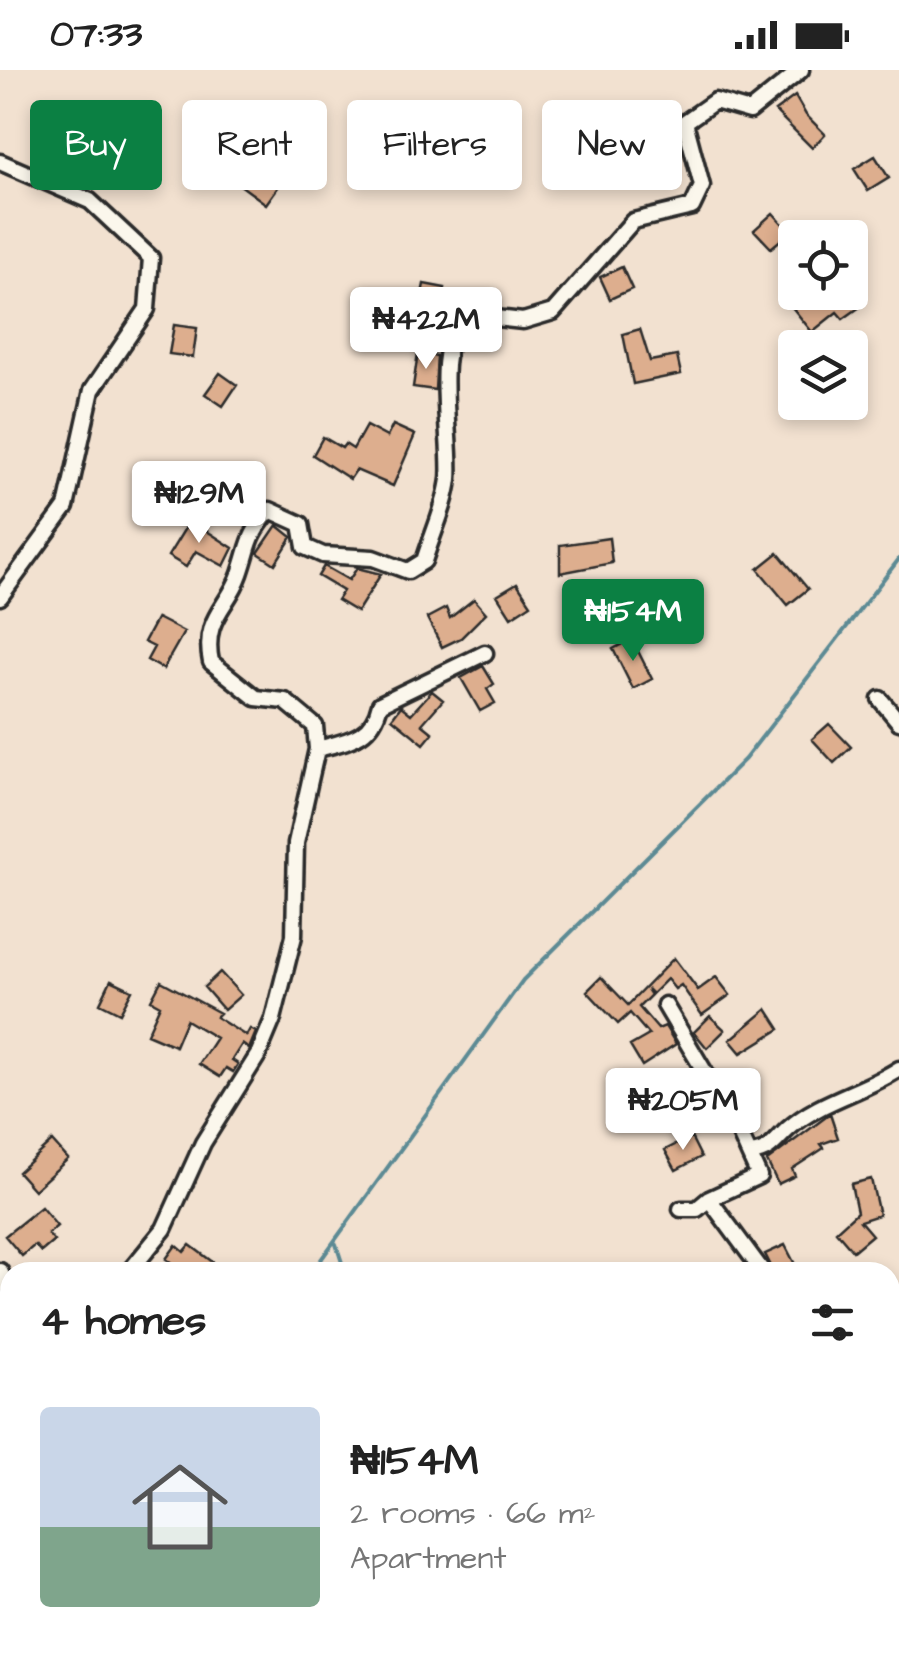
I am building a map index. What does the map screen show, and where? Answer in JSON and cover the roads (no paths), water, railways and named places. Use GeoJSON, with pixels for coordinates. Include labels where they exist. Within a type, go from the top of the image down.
{"type":"FeatureCollection","features":[{"type":"Feature","properties":{"kind":"street"},"geometry":{"type":"LineString","coordinates":[[137,1262],[164,1229],[203,1143],[258,1055],[273,1019],[294,936],[296,844],[316,749],[316,726],[285,701],[256,698],[211,662],[208,646],[214,614],[239,577],[248,536],[270,510],[301,524],[305,547],[323,556],[373,558],[408,571],[416,569],[424,561],[448,484],[447,339],[461,319],[468,315],[522,321],[553,312],[633,220],[692,207],[702,186],[685,122],[714,101],[750,111],[801,70]]}},
{"type":"Feature","properties":{"kind":"street"},"geometry":{"type":"LineString","coordinates":[[0,162],[90,201],[151,258],[151,276],[148,309],[92,390],[66,507],[0,597]]}},
{"type":"Feature","properties":{"kind":"street"},"geometry":{"type":"LineString","coordinates":[[316,749],[361,738],[376,720],[380,704],[485,653]]}},
{"type":"Feature","properties":{"kind":"street"},"geometry":{"type":"LineString","coordinates":[[880,699],[899,722]]}},
{"type":"Feature","properties":{"kind":"street"},"geometry":{"type":"LineString","coordinates":[[665,1005],[751,1154],[759,1176],[696,1209],[681,1209]]}},
{"type":"Feature","properties":{"kind":"street"},"geometry":{"type":"LineString","coordinates":[[751,1154],[768,1151],[788,1128],[816,1110],[870,1088],[899,1069]]}},
{"type":"Feature","properties":{"kind":"street"},"geometry":{"type":"LineString","coordinates":[[710,1199],[756,1262]]}},
{"type":"Feature","properties":{"kind":"waterway"},"geometry":{"type":"LineString","coordinates":[[319,1262],[523,980],[745,759],[899,559]]}},
{"type":"Feature","properties":{"kind":"waterway"},"geometry":{"type":"LineString","coordinates":[[336,1244],[342,1262]]}}]}
